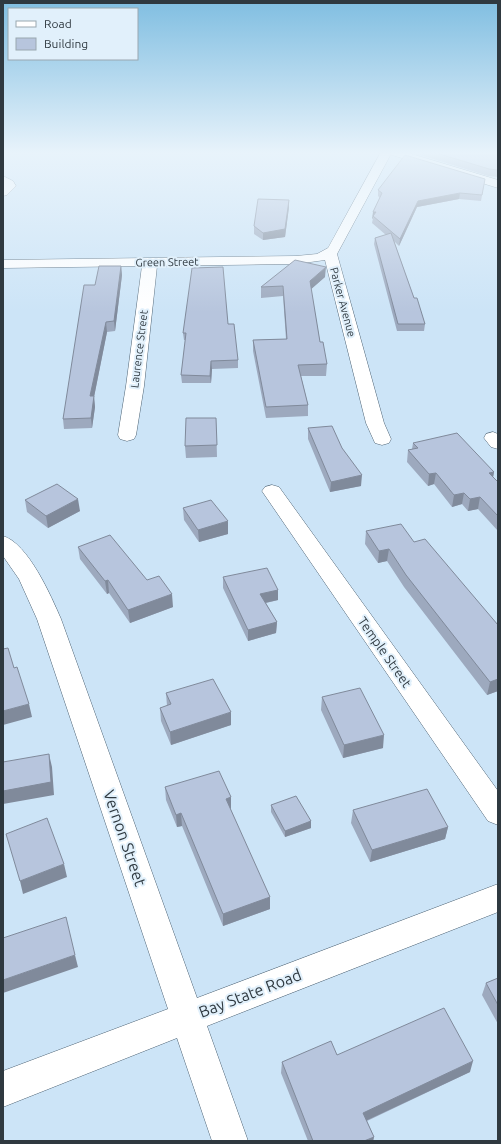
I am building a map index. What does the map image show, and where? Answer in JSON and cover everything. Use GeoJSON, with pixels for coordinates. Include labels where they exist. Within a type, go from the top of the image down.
{"type":"FeatureCollection","features":[{"type":"Feature","properties":{"kind":"street","name":"Parker Avenue"},"geometry":{"type":"LineString","coordinates":[[357,205],[330,254],[375,423],[382,439]]}},
{"type":"Feature","properties":{"kind":"street","name":"Green Street"},"geometry":{"type":"LineString","coordinates":[[3,264],[296,260],[320,257],[330,254]]}},
{"type":"Feature","properties":{"kind":"street","name":"Laurence Street"},"geometry":{"type":"LineString","coordinates":[[127,435],[135,386],[150,262]]}},
{"type":"Feature","properties":{"kind":"street","name":"Temple Street"},"geometry":{"type":"LineString","coordinates":[[272,491],[498,813]]}},
{"type":"Feature","properties":{"kind":"street","name":"Vernon Street"},"geometry":{"type":"LineString","coordinates":[[3,543],[17,558],[27,574],[49,619],[230,1141]]}},
{"type":"Feature","properties":{"kind":"street","name":"Bay State Road"},"geometry":{"type":"LineString","coordinates":[[3,1089],[498,898]]}},
{"type":"Feature","properties":{"kind":"building"},"geometry":{"type":"Polygon","coordinates":[[[257,205],[288,205],[285,229],[263,233],[254,226],[257,205]]]}},
{"type":"Feature","properties":{"kind":"building"},"geometry":{"type":"Polygon","coordinates":[[[376,205],[416,205],[400,239],[373,216],[376,212],[373,212],[376,205]]]}},
{"type":"Feature","properties":{"kind":"building"},"geometry":{"type":"Polygon","coordinates":[[[391,233],[414,298],[417,298],[425,324],[398,324],[375,238],[391,233]]]}},
{"type":"Feature","properties":{"kind":"building"},"geometry":{"type":"Polygon","coordinates":[[[295,260],[326,267],[310,281],[320,342],[323,342],[327,364],[298,365],[308,405],[266,407],[253,340],[287,339],[283,286],[261,287],[295,260]]]}},
{"type":"Feature","properties":{"kind":"building"},"geometry":{"type":"Polygon","coordinates":[[[99,266],[121,266],[114,321],[106,322],[90,396],[94,396],[91,418],[63,419],[84,285],[95,285],[99,266]]]}},
{"type":"Feature","properties":{"kind":"building"},"geometry":{"type":"Polygon","coordinates":[[[223,267],[228,324],[234,324],[238,360],[211,361],[210,376],[181,375],[186,333],[183,333],[192,268],[223,267]]]}},
{"type":"Feature","properties":{"kind":"building"},"geometry":{"type":"Polygon","coordinates":[[[186,418],[216,418],[217,445],[185,446],[186,418]]]}},
{"type":"Feature","properties":{"kind":"building"},"geometry":{"type":"Polygon","coordinates":[[[332,426],[342,448],[362,475],[331,482],[308,428],[332,426]]]}},
{"type":"Feature","properties":{"kind":"building"},"geometry":{"type":"Polygon","coordinates":[[[457,433],[494,472],[489,473],[498,482],[498,516],[480,497],[470,499],[464,493],[454,495],[436,473],[429,474],[408,450],[418,448],[413,443],[457,433]]]}},
{"type":"Feature","properties":{"kind":"building"},"geometry":{"type":"Polygon","coordinates":[[[57,484],[78,499],[46,516],[25,500],[57,484]]]}},
{"type":"Feature","properties":{"kind":"building"},"geometry":{"type":"Polygon","coordinates":[[[211,500],[228,521],[198,530],[183,508],[211,500]]]}},
{"type":"Feature","properties":{"kind":"building"},"geometry":{"type":"Polygon","coordinates":[[[401,524],[414,542],[425,539],[498,625],[498,679],[490,682],[406,575],[389,549],[379,551],[366,531],[401,524]]]}},
{"type":"Feature","properties":{"kind":"building"},"geometry":{"type":"Polygon","coordinates":[[[110,535],[147,580],[159,576],[172,594],[128,610],[108,580],[105,581],[78,547],[110,535]]]}},
{"type":"Feature","properties":{"kind":"building"},"geometry":{"type":"Polygon","coordinates":[[[267,568],[278,590],[260,594],[277,622],[248,630],[223,577],[267,568]]]}},
{"type":"Feature","properties":{"kind":"building"},"geometry":{"type":"Polygon","coordinates":[[[8,648],[14,668],[17,667],[29,704],[3,711],[3,649],[8,648]]]}},
{"type":"Feature","properties":{"kind":"building"},"geometry":{"type":"Polygon","coordinates":[[[213,679],[231,712],[170,732],[160,708],[171,704],[166,693],[213,679]]]}},
{"type":"Feature","properties":{"kind":"building"},"geometry":{"type":"Polygon","coordinates":[[[360,688],[384,735],[344,745],[322,697],[360,688]]]}},
{"type":"Feature","properties":{"kind":"building"},"geometry":{"type":"Polygon","coordinates":[[[49,754],[51,782],[3,791],[3,762],[49,754]]]}},
{"type":"Feature","properties":{"kind":"building"},"geometry":{"type":"Polygon","coordinates":[[[219,771],[231,797],[226,799],[270,897],[223,914],[181,813],[176,815],[165,787],[219,771]]]}},
{"type":"Feature","properties":{"kind":"building"},"geometry":{"type":"Polygon","coordinates":[[[427,789],[448,827],[372,850],[353,810],[427,789]]]}},
{"type":"Feature","properties":{"kind":"building"},"geometry":{"type":"Polygon","coordinates":[[[296,796],[311,821],[285,831],[271,805],[296,796]]]}},
{"type":"Feature","properties":{"kind":"building"},"geometry":{"type":"Polygon","coordinates":[[[47,818],[64,864],[20,881],[6,834],[47,818]]]}},
{"type":"Feature","properties":{"kind":"building"},"geometry":{"type":"Polygon","coordinates":[[[66,917],[75,955],[3,980],[3,938],[66,917]]]}},
{"type":"Feature","properties":{"kind":"building"},"geometry":{"type":"Polygon","coordinates":[[[498,978],[498,1005],[486,983],[498,978]]]}},
{"type":"Feature","properties":{"kind":"building"},"geometry":{"type":"Polygon","coordinates":[[[444,1008],[473,1061],[363,1113],[374,1137],[364,1141],[313,1141],[282,1062],[331,1041],[337,1055],[444,1008]]]}}]}
